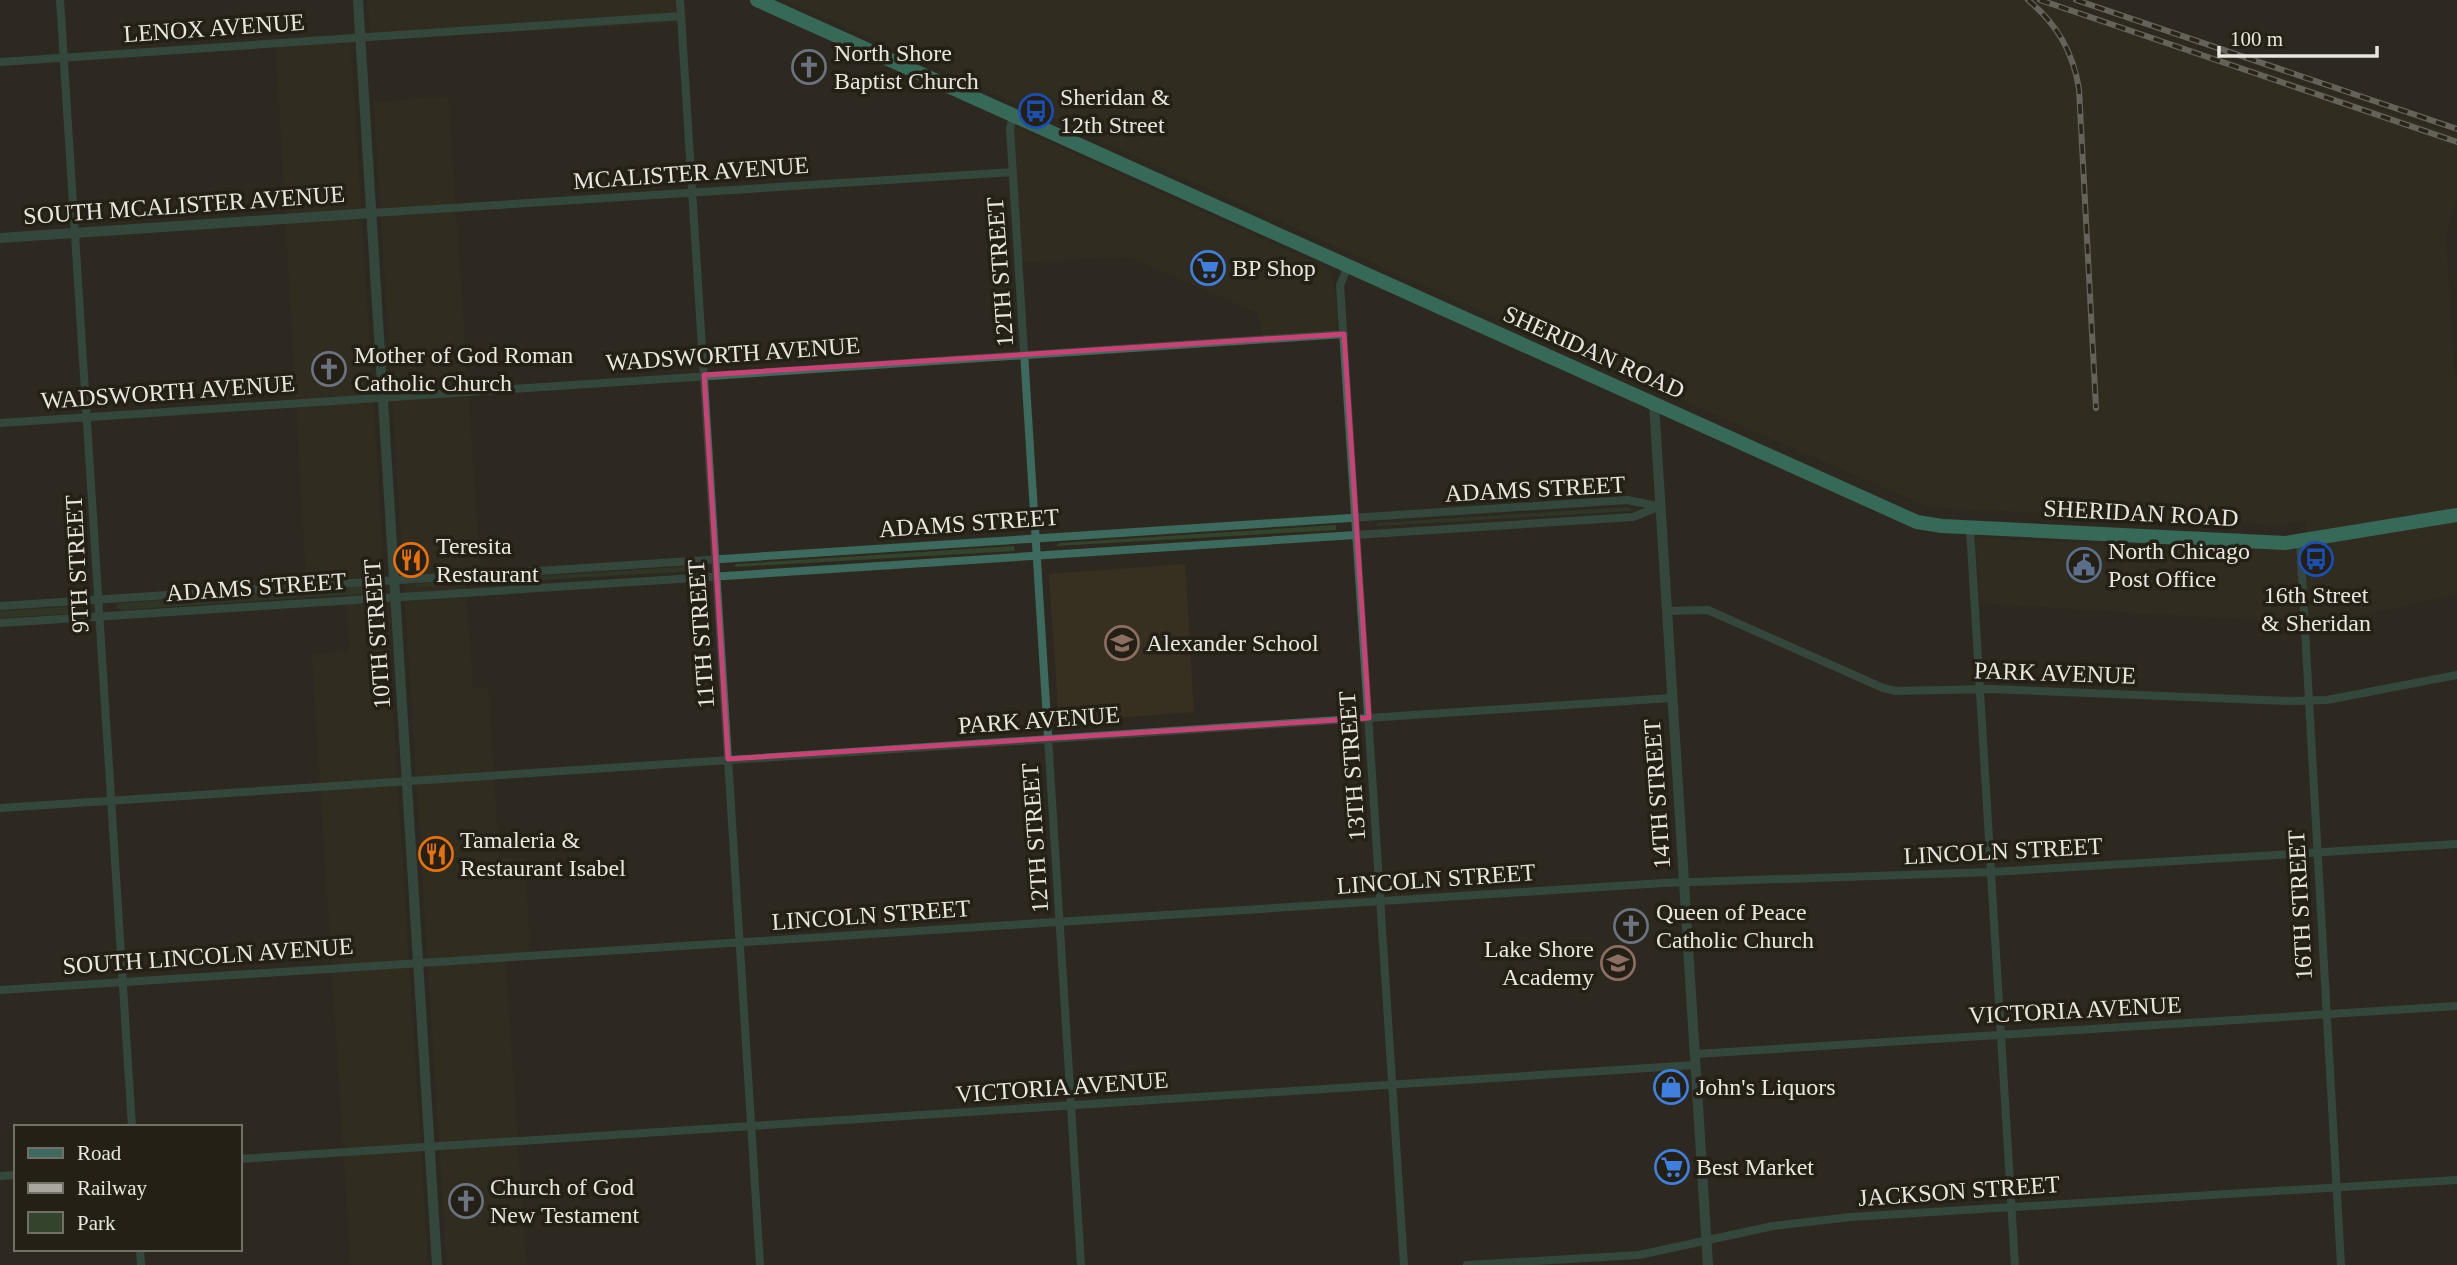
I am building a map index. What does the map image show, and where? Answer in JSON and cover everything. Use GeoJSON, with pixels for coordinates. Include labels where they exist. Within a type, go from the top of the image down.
{"type":"FeatureCollection","features":[{"type":"Feature","properties":{"kind":"highway","name":"SHERIDAN ROAD"},"geometry":{"type":"LineString","coordinates":[[757,0],[1909,518],[1930,524],[1970,528],[2300,542],[2457,515]]}},
{"type":"Feature","properties":{"kind":"street","name":"9TH STREET"},"geometry":{"type":"LineString","coordinates":[[60,0],[132,1125]]}},
{"type":"Feature","properties":{"kind":"street","name":"10TH STREET"},"geometry":{"type":"LineString","coordinates":[[358,0],[437,1265]]}},
{"type":"Feature","properties":{"kind":"street","name":"11TH STREET"},"geometry":{"type":"LineString","coordinates":[[680,0],[760,1265]]}},
{"type":"Feature","properties":{"kind":"street","name":"LENOX AVENUE"},"geometry":{"type":"LineString","coordinates":[[0,62],[681,16]]}},
{"type":"Feature","properties":{"kind":"street","name":"12TH STREET"},"geometry":{"type":"LineString","coordinates":[[1014,116],[1010,128],[1081,1265]]}},
{"type":"Feature","properties":{"kind":"street","name":"MCALISTER AVENUE"},"geometry":{"type":"LineString","coordinates":[[372,213],[1013,172]]}},
{"type":"Feature","properties":{"kind":"street","name":"SOUTH MCALISTER AVENUE"},"geometry":{"type":"LineString","coordinates":[[0,238],[372,213]]}},
{"type":"Feature","properties":{"kind":"street","name":"13TH STREET"},"geometry":{"type":"LineString","coordinates":[[1348,265],[1340,285],[1404,1265]]}},
{"type":"Feature","properties":{"kind":"street","name":"WADSWORTH AVENUE"},"geometry":{"type":"LineString","coordinates":[[0,423],[1344,334]]}},
{"type":"Feature","properties":{"kind":"street","name":"14TH STREET"},"geometry":{"type":"LineString","coordinates":[[1654,403],[1708,1265]]}},
{"type":"Feature","properties":{"kind":"street","name":"ADAMS STREET"},"geometry":{"type":"LineString","coordinates":[[0,606],[1035,538],[1356,520],[1627,500],[1660,506]]}},
{"type":"Feature","properties":{"kind":"street","name":"ADAMS STREET"},"geometry":{"type":"LineString","coordinates":[[0,623],[1633,517],[1660,506]]}},
{"type":"Feature","properties":{"kind":"street"},"geometry":{"type":"LineString","coordinates":[[1970,528],[2015,1265]]}},
{"type":"Feature","properties":{"kind":"street","name":"16TH STREET"},"geometry":{"type":"LineString","coordinates":[[2300,542],[2341,1265]]}},
{"type":"Feature","properties":{"kind":"street","name":"PARK AVENUE"},"geometry":{"type":"LineString","coordinates":[[1667,611],[1708,610],[1883,688],[1896,691],[1980,689],[2308,701],[2457,675]]}},
{"type":"Feature","properties":{"kind":"street","name":"PARK AVENUE"},"geometry":{"type":"LineString","coordinates":[[0,808],[1672,698]]}},
{"type":"Feature","properties":{"kind":"street","name":"LINCOLN STREET"},"geometry":{"type":"LineString","coordinates":[[419,963],[1684,882],[1991,872],[2457,844]]}},
{"type":"Feature","properties":{"kind":"street","name":"SOUTH LINCOLN AVENUE"},"geometry":{"type":"LineString","coordinates":[[0,990],[419,963]]}},
{"type":"Feature","properties":{"kind":"street","name":"VICTORIA AVENUE"},"geometry":{"type":"LineString","coordinates":[[242,1159],[1391,1085],[2001,1034],[2457,1006]]}},
{"type":"Feature","properties":{"kind":"street","name":"JACKSON STREET"},"geometry":{"type":"LineString","coordinates":[[1467,1265],[1615,1258],[1707,1242],[1785,1224],[2457,1180]]}},
{"type":"Feature","properties":{"kind":"highlighted area"},"geometry":{"type":"Polygon","coordinates":[[[1344,334],[1369,718],[728,759],[704,375],[1344,334]]]}},
{"type":"Feature","properties":{"kind":"shaded area"},"geometry":{"type":"Polygon","coordinates":[[[368,0],[679,0],[680,23],[370,39],[368,0]]]}},
{"type":"Feature","properties":{"kind":"shaded area"},"geometry":{"type":"Polygon","coordinates":[[[786,0],[2047,0],[2457,135],[2457,196],[2446,236],[2454,378],[2457,378],[2457,594],[2320,624],[1980,603],[1976,538],[2193,549],[2309,550],[2305,521],[2278,525],[1929,507],[1611,369],[786,0]]]}},
{"type":"Feature","properties":{"kind":"shaded area"},"geometry":{"type":"Polygon","coordinates":[[[350,40],[428,1265],[351,1265],[312,654],[350,651],[346,591],[307,593],[276,45],[350,40]]]}},
{"type":"Feature","properties":{"kind":"shaded area"},"geometry":{"type":"Polygon","coordinates":[[[448,97],[481,583],[465,584],[473,688],[488,687],[499,859],[525,858],[530,957],[505,959],[526,1265],[447,1265],[374,102],[448,97]]]}},
{"type":"Feature","properties":{"kind":"shaded area"},"geometry":{"type":"Polygon","coordinates":[[[1009,124],[1329,269],[1336,295],[1338,336],[1264,337],[1258,313],[1130,257],[1018,262],[1009,124]]]}},
{"type":"Feature","properties":{"kind":"shaded area","name":"Alexander School"},"geometry":{"type":"Polygon","coordinates":[[[1185,564],[1194,712],[1059,722],[1049,574],[1185,564]]]}},
{"type":"Feature","properties":{"kind":"green space"},"geometry":{"type":"Polygon","coordinates":[[[1629,507],[1633,511],[1376,526],[1378,523],[1629,507]]]}},
{"type":"Feature","properties":{"kind":"green space"},"geometry":{"type":"Polygon","coordinates":[[[1336,525],[1336,530],[1056,546],[1059,543],[1336,525]]]}},
{"type":"Feature","properties":{"kind":"green space"},"geometry":{"type":"Polygon","coordinates":[[[1014,546],[1015,551],[734,567],[736,564],[1014,546]]]}},
{"type":"Feature","properties":{"kind":"green space"},"geometry":{"type":"Polygon","coordinates":[[[694,566],[695,571],[414,587],[416,584],[694,566]]]}},
{"type":"Feature","properties":{"kind":"green space"},"geometry":{"type":"Polygon","coordinates":[[[373,586],[376,588],[374,593],[122,610],[116,607],[119,603],[373,586]]]}},
{"type":"Feature","properties":{"kind":"green space"},"geometry":{"type":"Polygon","coordinates":[[[80,606],[82,613],[0,618],[0,611],[80,606]]]}},
{"type":"Feature","properties":{"kind":"railway"},"geometry":{"type":"LineString","coordinates":[[2028,0],[2047,19],[2062,40],[2073,63],[2079,89],[2096,408]]}},
{"type":"Feature","properties":{"kind":"railway"},"geometry":{"type":"LineString","coordinates":[[2040,0],[2457,142]]}},
{"type":"Feature","properties":{"kind":"railway"},"geometry":{"type":"LineString","coordinates":[[2076,0],[2457,129]]}},
{"type":"Feature","properties":{"kind":"place","name":"North Shore Baptist Church"},"geometry":{"type":"Point","coordinates":[809,67]}},
{"type":"Feature","properties":{"kind":"place","name":"Sheridan & 12th Street"},"geometry":{"type":"Point","coordinates":[1036,111]}},
{"type":"Feature","properties":{"kind":"place","name":"BP Shop"},"geometry":{"type":"Point","coordinates":[1208,268]}},
{"type":"Feature","properties":{"kind":"place","name":"Mother of God Roman Catholic Church"},"geometry":{"type":"Point","coordinates":[329,369]}},
{"type":"Feature","properties":{"kind":"place","name":"16th Street & Sheridan"},"geometry":{"type":"Point","coordinates":[2316,559]}},
{"type":"Feature","properties":{"kind":"place","name":"Teresita Restaurant"},"geometry":{"type":"Point","coordinates":[411,560]}},
{"type":"Feature","properties":{"kind":"place","name":"North Chicago Post Office"},"geometry":{"type":"Point","coordinates":[2084,565]}},
{"type":"Feature","properties":{"kind":"place","name":"Alexander School"},"geometry":{"type":"Point","coordinates":[1122,643]}},
{"type":"Feature","properties":{"kind":"place","name":"Tamaleria & Restaurant Isabel"},"geometry":{"type":"Point","coordinates":[436,854]}},
{"type":"Feature","properties":{"kind":"place","name":"Queen of Peace Catholic Church"},"geometry":{"type":"Point","coordinates":[1631,926]}},
{"type":"Feature","properties":{"kind":"place","name":"Lake Shore Academy"},"geometry":{"type":"Point","coordinates":[1618,963]}},
{"type":"Feature","properties":{"kind":"place","name":"John's Liquors"},"geometry":{"type":"Point","coordinates":[1671,1087]}},
{"type":"Feature","properties":{"kind":"place","name":"Best Market"},"geometry":{"type":"Point","coordinates":[1672,1167]}},
{"type":"Feature","properties":{"kind":"place","name":"Church of God New Testament"},"geometry":{"type":"Point","coordinates":[466,1201]}}]}
